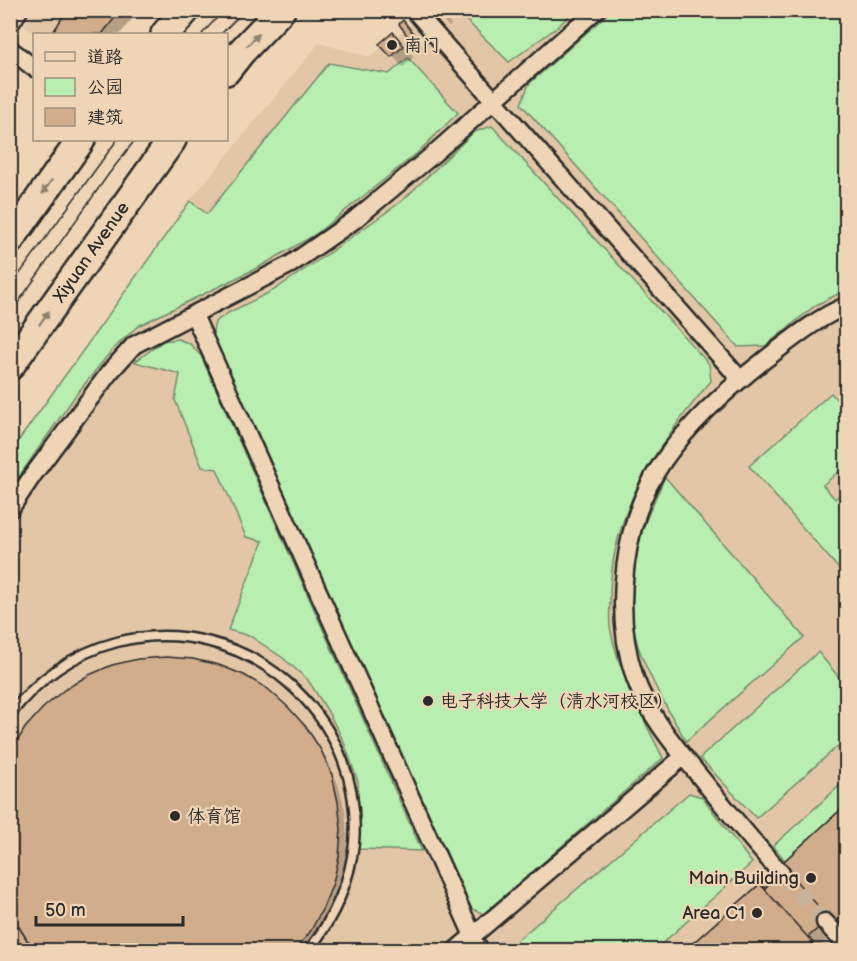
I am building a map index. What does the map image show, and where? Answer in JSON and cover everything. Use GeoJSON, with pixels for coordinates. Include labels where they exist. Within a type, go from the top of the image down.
{"type":"FeatureCollection","features":[{"type":"Feature","properties":{"kind":"main road"},"geometry":{"type":"LineString","coordinates":[[166,33],[186,10]]}},
{"type":"Feature","properties":{"kind":"main road"},"geometry":{"type":"LineString","coordinates":[[228,68],[281,10]]}},
{"type":"Feature","properties":{"kind":"main road"},"geometry":{"type":"LineString","coordinates":[[10,240],[80,141]]}},
{"type":"Feature","properties":{"kind":"main road","name":"Xiyuan Avenue"},"geometry":{"type":"LineString","coordinates":[[10,366],[171,141]]}},
{"type":"Feature","properties":{"kind":"street"},"geometry":{"type":"LineString","coordinates":[[414,10],[740,379]]}},
{"type":"Feature","properties":{"kind":"street"},"geometry":{"type":"LineString","coordinates":[[10,509],[109,373],[134,345],[291,264],[353,221],[429,159],[596,10]]}},
{"type":"Feature","properties":{"kind":"street"},"geometry":{"type":"LineString","coordinates":[[10,49],[33,67]]}},
{"type":"Feature","properties":{"kind":"street"},"geometry":{"type":"LineString","coordinates":[[781,873],[683,757],[658,722],[635,680],[624,627],[622,596],[626,559],[633,529],[648,489],[663,460],[688,431],[740,379],[804,330],[846,306]]}},
{"type":"Feature","properties":{"kind":"street"},"geometry":{"type":"LineString","coordinates":[[194,315],[473,936]]}},
{"type":"Feature","properties":{"kind":"street"},"geometry":{"type":"LineString","coordinates":[[456,951],[683,757]]}},
{"type":"Feature","properties":{"kind":"street"},"geometry":{"type":"LineString","coordinates":[[825,922],[846,945]]}},
{"type":"Feature","properties":{"kind":"lane"},"geometry":{"type":"LineString","coordinates":[[10,32],[24,10]]}},
{"type":"Feature","properties":{"kind":"lane"},"geometry":{"type":"LineString","coordinates":[[10,715],[30,692],[66,664],[97,649],[139,638],[183,637],[218,644],[248,656],[293,686],[321,719],[341,758],[352,800],[354,843],[345,884],[329,922],[309,951]]}},
{"type":"Feature","properties":{"kind":"lane"},"geometry":{"type":"LineString","coordinates":[[473,936],[486,951]]}},
{"type":"Feature","properties":{"kind":"shaded area"},"geometry":{"type":"Polygon","coordinates":[[[34,11],[138,11],[121,33],[34,33],[24,26],[34,11]]]}},
{"type":"Feature","properties":{"kind":"shaded area","name":"电子科技大学（清水河校区）"},"geometry":{"type":"Polygon","coordinates":[[[428,11],[846,11],[846,950],[11,950],[11,451],[190,201],[319,43],[370,57],[428,11]]]}},
{"type":"Feature","properties":{"kind":"green space"},"geometry":{"type":"Polygon","coordinates":[[[470,11],[574,11],[556,28],[509,62],[463,17],[470,11]]]}},
{"type":"Feature","properties":{"kind":"green space"},"geometry":{"type":"Polygon","coordinates":[[[611,11],[846,11],[846,290],[816,305],[765,346],[738,347],[521,104],[529,84],[611,11]]]}},
{"type":"Feature","properties":{"kind":"green space"},"geometry":{"type":"Polygon","coordinates":[[[408,58],[458,113],[416,154],[316,234],[261,266],[138,326],[112,350],[75,396],[11,488],[11,451],[190,201],[207,214],[329,63],[389,74],[408,58]]]}},
{"type":"Feature","properties":{"kind":"green space"},"geometry":{"type":"Polygon","coordinates":[[[492,126],[709,364],[711,381],[673,429],[641,479],[619,534],[613,564],[610,627],[614,644],[632,694],[663,758],[484,914],[472,909],[212,336],[215,322],[274,290],[329,253],[402,201],[474,132],[492,126]]]}},
{"type":"Feature","properties":{"kind":"green space"},"geometry":{"type":"Polygon","coordinates":[[[178,339],[190,344],[201,356],[422,851],[359,849],[358,782],[344,742],[327,710],[308,680],[283,658],[250,636],[228,630],[263,541],[246,537],[217,469],[202,467],[175,400],[180,374],[135,362],[163,341],[178,339]]]}},
{"type":"Feature","properties":{"kind":"green space"},"geometry":{"type":"Polygon","coordinates":[[[831,393],[846,410],[846,481],[838,472],[823,485],[835,499],[840,495],[846,502],[846,562],[839,569],[749,466],[831,393]]]}},
{"type":"Feature","properties":{"kind":"green space"},"geometry":{"type":"Polygon","coordinates":[[[665,477],[804,637],[686,741],[648,671],[638,646],[633,620],[634,574],[639,545],[647,518],[665,477]]]}},
{"type":"Feature","properties":{"kind":"green space"},"geometry":{"type":"Polygon","coordinates":[[[818,652],[846,686],[846,739],[756,818],[700,758],[818,652]]]}},
{"type":"Feature","properties":{"kind":"green space"},"geometry":{"type":"Polygon","coordinates":[[[846,780],[846,806],[785,860],[773,846],[846,780]]]}},
{"type":"Feature","properties":{"kind":"green space"},"geometry":{"type":"Polygon","coordinates":[[[689,793],[702,797],[752,863],[655,950],[506,950],[689,793]]]}},
{"type":"Feature","properties":{"kind":"building"},"geometry":{"type":"Polygon","coordinates":[[[67,10],[121,10],[103,33],[53,33],[67,10]]]}},
{"type":"Feature","properties":{"kind":"building","name":"南门"},"geometry":{"type":"Polygon","coordinates":[[[403,20],[416,37],[411,41],[399,24],[403,20]]]}},
{"type":"Feature","properties":{"kind":"building","name":"南门"},"geometry":{"type":"Polygon","coordinates":[[[393,32],[404,46],[391,57],[379,44],[393,32]]]}},
{"type":"Feature","properties":{"kind":"building","name":"体育馆"},"geometry":{"type":"Polygon","coordinates":[[[166,657],[193,659],[219,665],[244,675],[268,689],[306,727],[321,750],[332,775],[341,829],[339,857],[333,883],[323,908],[310,932],[295,950],[36,950],[10,913],[11,752],[25,728],[64,690],[112,665],[138,659],[166,657]]]}},
{"type":"Feature","properties":{"kind":"building","name":"Main Building"},"geometry":{"type":"Polygon","coordinates":[[[846,805],[846,913],[834,924],[825,922],[808,937],[813,943],[804,950],[685,950],[760,884],[765,888],[781,873],[781,864],[846,805]]]}},
{"type":"Feature","properties":{"kind":"building"},"geometry":{"type":"Polygon","coordinates":[[[846,805],[846,913],[834,924],[781,864],[846,805]]]}},
{"type":"Feature","properties":{"kind":"building","name":"Area C1"},"geometry":{"type":"Polygon","coordinates":[[[760,884],[813,943],[804,950],[685,950],[760,884]]]}},
{"type":"Feature","properties":{"kind":"building"},"geometry":{"type":"Polygon","coordinates":[[[10,913],[27,940],[36,950],[10,950],[10,913]]]}},
{"type":"Feature","properties":{"kind":"tunnel"},"geometry":{"type":"LineString","coordinates":[[781,873],[825,922]]}},
{"type":"Feature","properties":{"kind":"tram line"},"geometry":{"type":"LineString","coordinates":[[203,33],[224,10]]}},
{"type":"Feature","properties":{"kind":"tram line"},"geometry":{"type":"LineString","coordinates":[[222,33],[245,10]]}},
{"type":"Feature","properties":{"kind":"tram line"},"geometry":{"type":"LineString","coordinates":[[10,287],[116,141]]}},
{"type":"Feature","properties":{"kind":"tram line"},"geometry":{"type":"LineString","coordinates":[[10,314],[134,141]]}},
{"type":"Feature","properties":{"kind":"place","name":"南门"},"geometry":{"type":"Point","coordinates":[392,45]}},
{"type":"Feature","properties":{"kind":"place","name":"电子科技大学（清水河校区）"},"geometry":{"type":"Point","coordinates":[428,701]}},
{"type":"Feature","properties":{"kind":"place","name":"体育馆"},"geometry":{"type":"Point","coordinates":[175,816]}},
{"type":"Feature","properties":{"kind":"place","name":"Main Building"},"geometry":{"type":"Point","coordinates":[811,878]}},
{"type":"Feature","properties":{"kind":"place","name":"Area C1"},"geometry":{"type":"Point","coordinates":[757,913]}}]}
